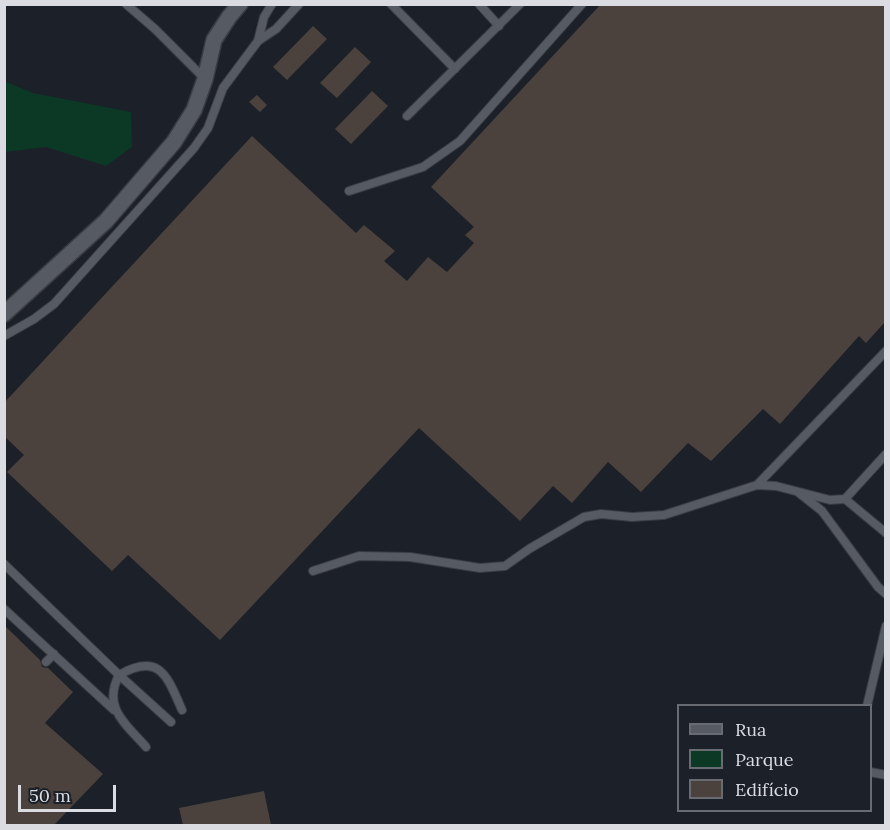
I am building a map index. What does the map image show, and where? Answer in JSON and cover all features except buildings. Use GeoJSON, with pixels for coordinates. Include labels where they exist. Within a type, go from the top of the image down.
{"type":"FeatureCollection","features":[{"type":"Feature","properties":{"kind":"street"},"geometry":{"type":"LineString","coordinates":[[4,314],[84,243],[128,196],[186,125],[205,79],[214,40],[240,4]]}},
{"type":"Feature","properties":{"kind":"lane"},"geometry":{"type":"LineString","coordinates":[[126,4],[155,29],[205,79]]}},
{"type":"Feature","properties":{"kind":"lane"},"geometry":{"type":"LineString","coordinates":[[258,41],[264,17],[272,4]]}},
{"type":"Feature","properties":{"kind":"lane"},"geometry":{"type":"LineString","coordinates":[[4,336],[34,319],[54,304],[194,148],[208,128],[223,88],[258,41],[276,29],[299,4]]}},
{"type":"Feature","properties":{"kind":"lane"},"geometry":{"type":"LineString","coordinates":[[391,4],[455,69]]}},
{"type":"Feature","properties":{"kind":"lane"},"geometry":{"type":"LineString","coordinates":[[478,4],[499,26]]}},
{"type":"Feature","properties":{"kind":"lane"},"geometry":{"type":"LineString","coordinates":[[407,116],[520,4]]}},
{"type":"Feature","properties":{"kind":"lane"},"geometry":{"type":"LineString","coordinates":[[349,191],[423,167],[460,141],[582,4]]}},
{"type":"Feature","properties":{"kind":"lane"},"geometry":{"type":"LineString","coordinates":[[757,485],[885,351]]}},
{"type":"Feature","properties":{"kind":"lane"},"geometry":{"type":"LineString","coordinates":[[845,499],[885,454]]}},
{"type":"Feature","properties":{"kind":"lane"},"geometry":{"type":"LineString","coordinates":[[313,571],[359,556],[410,557],[480,568],[505,566],[584,517],[601,514],[632,517],[664,515],[757,485],[794,489],[830,500],[845,499],[885,533]]}},
{"type":"Feature","properties":{"kind":"lane"},"geometry":{"type":"LineString","coordinates":[[794,489],[822,511],[885,594]]}},
{"type":"Feature","properties":{"kind":"lane"},"geometry":{"type":"LineString","coordinates":[[4,564],[171,722]]}},
{"type":"Feature","properties":{"kind":"lane"},"geometry":{"type":"LineString","coordinates":[[4,609],[114,710],[146,747]]}},
{"type":"Feature","properties":{"kind":"lane"},"geometry":{"type":"LineString","coordinates":[[867,704],[885,626]]}},
{"type":"Feature","properties":{"kind":"lane"},"geometry":{"type":"LineString","coordinates":[[46,662],[54,654]]}},
{"type":"Feature","properties":{"kind":"lane"},"geometry":{"type":"LineString","coordinates":[[114,710],[112,695],[119,675],[133,667],[147,665],[162,672],[170,683],[182,710]]}},
{"type":"Feature","properties":{"kind":"green space"},"geometry":{"type":"Polygon","coordinates":[[[4,81],[33,93],[131,112],[132,147],[106,166],[46,147],[5,152],[4,81]]]}}]}
